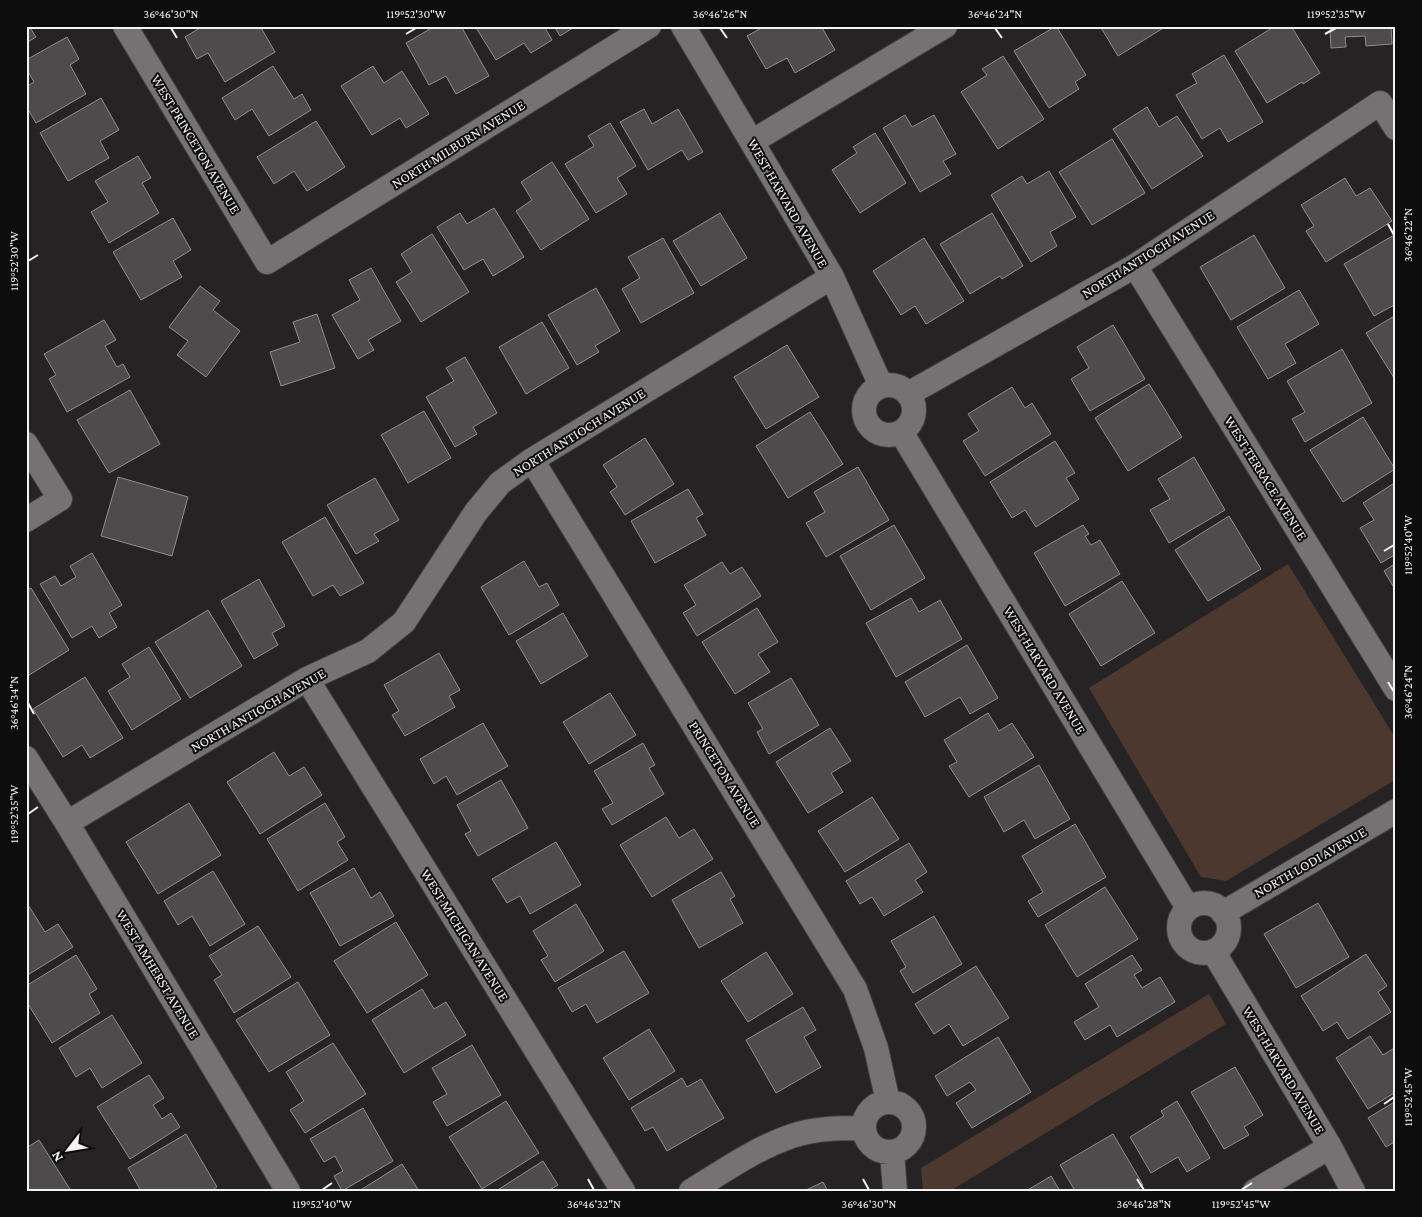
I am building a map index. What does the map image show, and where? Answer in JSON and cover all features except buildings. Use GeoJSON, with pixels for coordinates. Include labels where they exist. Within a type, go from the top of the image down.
{"type":"FeatureCollection","features":[{"type":"Feature","properties":{"kind":"street","name":"WEST PRINCETON AVENUE"},"geometry":{"type":"LineString","coordinates":[[125,26],[267,262]]}},
{"type":"Feature","properties":{"kind":"street","name":"NORTH MILBURN AVENUE"},"geometry":{"type":"LineString","coordinates":[[267,262],[650,26]]}},
{"type":"Feature","properties":{"kind":"street","name":"WEST HARVARD AVENUE"},"geometry":{"type":"LineString","coordinates":[[683,26],[832,277],[881,386]]}},
{"type":"Feature","properties":{"kind":"street"},"geometry":{"type":"LineString","coordinates":[[753,141],[945,26]]}},
{"type":"Feature","properties":{"kind":"street","name":"NORTH ANTIOCH AVENUE"},"geometry":{"type":"LineString","coordinates":[[908,394],[1135,266],[1380,103],[1396,128]]}},
{"type":"Feature","properties":{"kind":"street","name":"WEST TERRACE AVENUE"},"geometry":{"type":"LineString","coordinates":[[1135,266],[1396,690]]}},
{"type":"Feature","properties":{"kind":"street","name":"NORTH ANTIOCH AVENUE"},"geometry":{"type":"LineString","coordinates":[[67,823],[307,679],[368,651],[404,622],[476,512],[500,483],[532,460],[832,277]]}},
{"type":"Feature","properties":{"kind":"street"},"geometry":{"type":"LineString","coordinates":[[881,386],[896,386],[903,388],[908,394],[914,407],[914,414],[907,427],[901,432],[885,434],[877,432],[870,426],[864,411],[865,403],[874,389],[881,386]]}},
{"type":"Feature","properties":{"kind":"street","name":"WEST HARVARD AVENUE"},"geometry":{"type":"LineString","coordinates":[[901,432],[1188,908]]}},
{"type":"Feature","properties":{"kind":"street"},"geometry":{"type":"LineString","coordinates":[[26,444],[60,500],[26,520]]}},
{"type":"Feature","properties":{"kind":"street","name":"PRINCETON AVENUE"},"geometry":{"type":"LineString","coordinates":[[532,460],[855,990],[876,1048],[888,1102]]}},
{"type":"Feature","properties":{"kind":"street","name":"WEST MICHIGAN AVENUE"},"geometry":{"type":"LineString","coordinates":[[307,679],[623,1191]]}},
{"type":"Feature","properties":{"kind":"street","name":"WEST AMHERST AVENUE"},"geometry":{"type":"LineString","coordinates":[[26,758],[288,1191]]}},
{"type":"Feature","properties":{"kind":"street","name":"NORTH LODI AVENUE"},"geometry":{"type":"LineString","coordinates":[[1224,913],[1396,812]]}},
{"type":"Feature","properties":{"kind":"street"},"geometry":{"type":"LineString","coordinates":[[1195,904],[1211,904],[1224,913],[1229,927],[1228,934],[1220,947],[1213,951],[1198,952],[1190,949],[1180,937],[1179,921],[1188,908],[1195,904]]}},
{"type":"Feature","properties":{"kind":"street","name":"WEST HARVARD AVENUE"},"geometry":{"type":"LineString","coordinates":[[1213,951],[1330,1147],[1353,1191]]}},
{"type":"Feature","properties":{"kind":"street"},"geometry":{"type":"LineString","coordinates":[[888,1102],[901,1104],[909,1110],[914,1120],[914,1131],[911,1140],[901,1149],[892,1152],[879,1150],[872,1144],[864,1128],[870,1110],[888,1102]]}},
{"type":"Feature","properties":{"kind":"street"},"geometry":{"type":"LineString","coordinates":[[691,1191],[761,1148],[794,1135],[832,1128],[864,1128]]}},
{"type":"Feature","properties":{"kind":"street"},"geometry":{"type":"LineString","coordinates":[[1255,1191],[1330,1147]]}},
{"type":"Feature","properties":{"kind":"street"},"geometry":{"type":"LineString","coordinates":[[892,1152],[895,1191]]}},
{"type":"Feature","properties":{"kind":"shaded area"},"geometry":{"type":"Polygon","coordinates":[[[1288,564],[1396,739],[1396,777],[1395,780],[1226,881],[1201,877],[1089,688],[1288,564]]]}},
{"type":"Feature","properties":{"kind":"shaded area"},"geometry":{"type":"Polygon","coordinates":[[[1209,994],[1226,1024],[950,1191],[923,1191],[921,1168],[1209,994]]]}}]}
